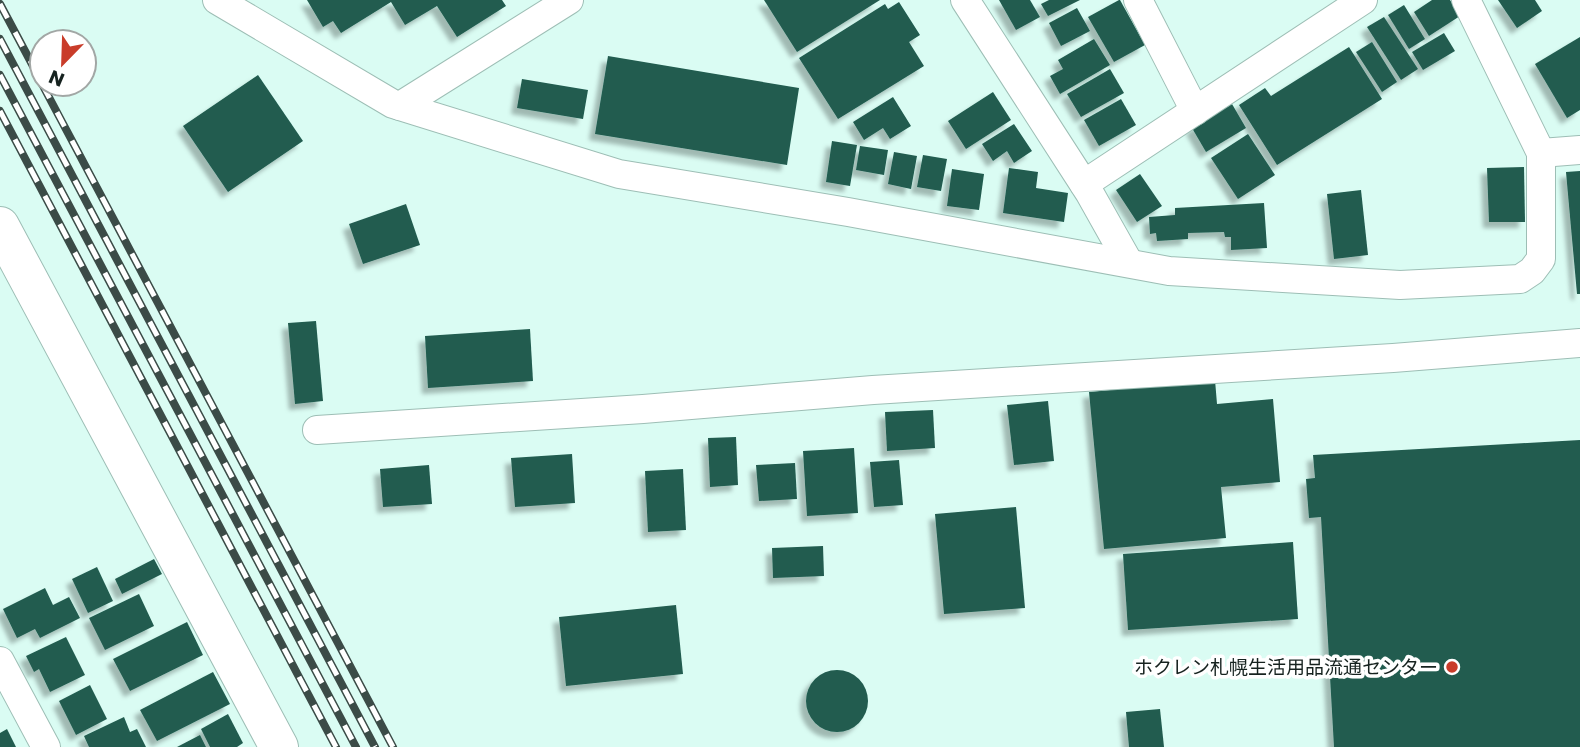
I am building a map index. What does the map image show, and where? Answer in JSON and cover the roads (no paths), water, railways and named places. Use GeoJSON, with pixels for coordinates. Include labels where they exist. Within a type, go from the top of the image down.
{"type":"FeatureCollection","features":[{"type":"Feature","properties":{"kind":"street"},"geometry":{"type":"LineString","coordinates":[[217,0],[393,104],[619,174],[1169,271],[1400,285],[1520,279],[1532,271],[1541,259],[1541,153],[1466,0]]}},
{"type":"Feature","properties":{"kind":"street"},"geometry":{"type":"LineString","coordinates":[[400,106],[569,0]]}},
{"type":"Feature","properties":{"kind":"street"},"geometry":{"type":"LineString","coordinates":[[965,0],[1084,184],[1129,263]]}},
{"type":"Feature","properties":{"kind":"street"},"geometry":{"type":"LineString","coordinates":[[1138,0],[1195,111]]}},
{"type":"Feature","properties":{"kind":"street"},"geometry":{"type":"LineString","coordinates":[[1084,184],[1363,0]]}},
{"type":"Feature","properties":{"kind":"street"},"geometry":{"type":"LineString","coordinates":[[1541,153],[1580,150]]}},
{"type":"Feature","properties":{"kind":"street"},"geometry":{"type":"LineString","coordinates":[[0,226],[10,272],[279,747]]}},
{"type":"Feature","properties":{"kind":"street"},"geometry":{"type":"LineString","coordinates":[[317,430],[643,409],[873,390],[1393,358],[1580,343]]}},
{"type":"Feature","properties":{"kind":"street"},"geometry":{"type":"LineString","coordinates":[[0,661],[46,747]]}},
{"type":"Feature","properties":{"kind":"railway"},"geometry":{"type":"LineString","coordinates":[[0,4],[28,57]]}},
{"type":"Feature","properties":{"kind":"railway"},"geometry":{"type":"LineString","coordinates":[[0,39],[375,747]]}},
{"type":"Feature","properties":{"kind":"railway"},"geometry":{"type":"LineString","coordinates":[[0,75],[356,747]]}},
{"type":"Feature","properties":{"kind":"railway"},"geometry":{"type":"LineString","coordinates":[[49,98],[393,747]]}},
{"type":"Feature","properties":{"kind":"railway"},"geometry":{"type":"LineString","coordinates":[[0,111],[336,747]]}},
{"type":"Feature","properties":{"kind":"place","name":"ホクレン札幌生活用品流通センター"},"geometry":{"type":"Point","coordinates":[1452,667]}}]}
